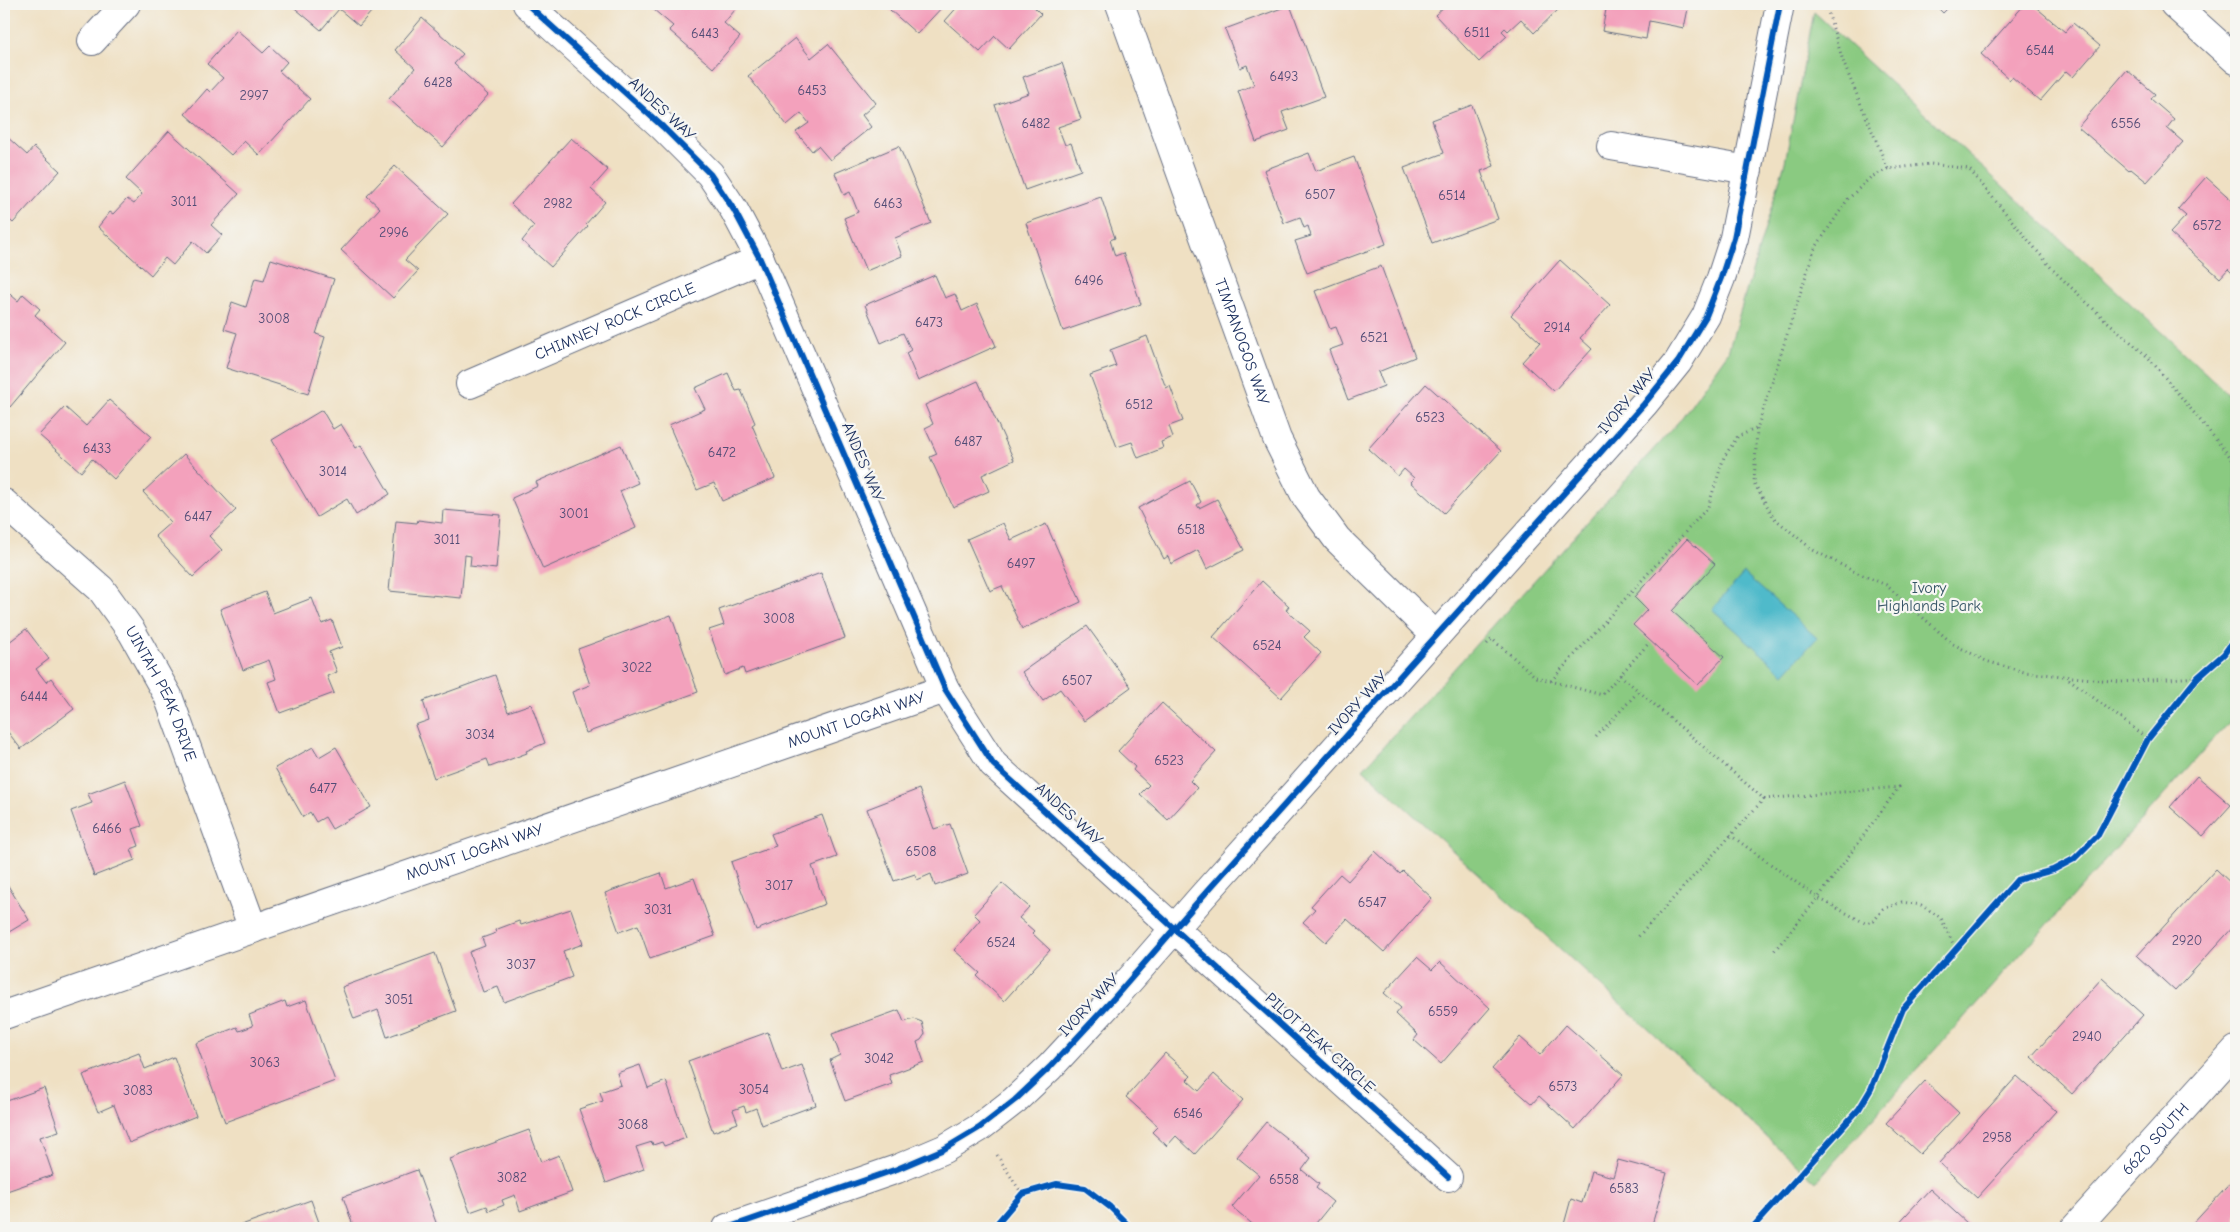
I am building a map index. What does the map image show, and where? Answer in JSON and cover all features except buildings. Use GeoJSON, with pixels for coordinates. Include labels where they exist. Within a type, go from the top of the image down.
{"type":"FeatureCollection","features":[{"type":"Feature","properties":{"kind":"street"},"geometry":{"type":"LineString","coordinates":[[92,41],[126,4]]}},
{"type":"Feature","properties":{"kind":"street","name":"ANDES WAY"},"geometry":{"type":"LineString","coordinates":[[527,4],[663,127],[710,174],[734,210],[760,259],[945,689],[993,764],[1175,929]]}},
{"type":"Feature","properties":{"kind":"street","name":"TIMPANOGOS WAY"},"geometry":{"type":"LineString","coordinates":[[1120,4],[1277,439],[1306,497],[1337,539],[1436,636]]}},
{"type":"Feature","properties":{"kind":"street","name":"IVORY WAY"},"geometry":{"type":"LineString","coordinates":[[727,1228],[897,1169],[944,1149],[979,1128],[1015,1100],[1050,1067],[1175,929],[1644,404],[1678,362],[1706,316],[1721,278],[1734,238],[1780,4]]}},
{"type":"Feature","properties":{"kind":"street"},"geometry":{"type":"LineString","coordinates":[[2174,4],[2236,60]]}},
{"type":"Feature","properties":{"kind":"street"},"geometry":{"type":"LineString","coordinates":[[1611,146],[1748,170]]}},
{"type":"Feature","properties":{"kind":"street","name":"CHIMNEY ROCK CIRCLE"},"geometry":{"type":"LineString","coordinates":[[470,384],[760,259]]}},
{"type":"Feature","properties":{"kind":"street","name":"UINTAH PEAK DRIVE"},"geometry":{"type":"LineString","coordinates":[[4,503],[101,589],[132,632],[168,696],[253,929]]}},
{"type":"Feature","properties":{"kind":"street","name":"MOUNT LOGAN WAY"},"geometry":{"type":"LineString","coordinates":[[4,1015],[945,689]]}},
{"type":"Feature","properties":{"kind":"street","name":"PILOT PEAK CIRCLE"},"geometry":{"type":"LineString","coordinates":[[1175,929],[1448,1177]]}},
{"type":"Feature","properties":{"kind":"street","name":"6620 SOUTH"},"geometry":{"type":"LineString","coordinates":[[2075,1228],[2236,1050]]}},
{"type":"Feature","properties":{"kind":"path"},"geometry":{"type":"LineString","coordinates":[[1828,4],[1827,9],[1844,64],[1888,169]]}},
{"type":"Feature","properties":{"kind":"path"},"geometry":{"type":"LineString","coordinates":[[2198,677],[2121,682],[2067,678],[2024,672],[1986,661],[1953,644],[1886,585],[1853,571],[1813,550],[1774,518],[1754,484],[1756,429],[1814,250],[1848,200],[1871,178],[1888,169],[1931,164],[1969,169],[2053,270],[2149,358],[2236,464]]}},
{"type":"Feature","properties":{"kind":"path"},"geometry":{"type":"LineString","coordinates":[[1550,681],[1708,507],[1724,457],[1738,436],[1756,429]]}},
{"type":"Feature","properties":{"kind":"path"},"geometry":{"type":"LineString","coordinates":[[1752,1228],[1859,1109],[1871,1089],[1903,1009],[2017,880],[2053,870],[2074,859],[2098,835],[2148,739],[2198,677],[2224,654],[2236,638]]}},
{"type":"Feature","properties":{"kind":"path"},"geometry":{"type":"LineString","coordinates":[[1487,644],[1492,639],[1536,677],[1602,695],[1648,644]]}},
{"type":"Feature","properties":{"kind":"path"},"geometry":{"type":"LineString","coordinates":[[1620,675],[1764,799]]}},
{"type":"Feature","properties":{"kind":"path"},"geometry":{"type":"LineString","coordinates":[[2067,678],[2148,739]]}},
{"type":"Feature","properties":{"kind":"path"},"geometry":{"type":"LineString","coordinates":[[1596,737],[1639,691]]}},
{"type":"Feature","properties":{"kind":"path"},"geometry":{"type":"LineString","coordinates":[[1637,938],[1764,799],[1899,787],[1818,898],[1774,951]]}},
{"type":"Feature","properties":{"kind":"path"},"geometry":{"type":"LineString","coordinates":[[1730,835],[1818,898],[1864,923],[1874,921],[1883,909],[1902,902],[1921,905],[1941,918],[1956,950]]}},
{"type":"Feature","properties":{"kind":"path"},"geometry":{"type":"LineString","coordinates":[[996,1154],[1022,1194]]}},
{"type":"Feature","properties":{"kind":"path"},"geometry":{"type":"LineString","coordinates":[[993,1228],[1022,1194],[1057,1184],[1085,1188],[1110,1207],[1131,1228]]}},
{"type":"Feature","properties":{"kind":"green space","name":"Ivory Highlands Park"},"geometry":{"type":"Polygon","coordinates":[[[1814,12],[2236,401],[2236,715],[1816,1182],[1363,769],[1680,420],[1728,352],[1785,162],[1814,12]]]}},
{"type":"Feature","properties":{"kind":"water"},"geometry":{"type":"Polygon","coordinates":[[[1744,573],[1817,638],[1784,674],[1712,609],[1744,573]]]}},
{"type":"Feature","properties":{"kind":"cycle path"},"geometry":{"type":"LineString","coordinates":[[527,4],[663,127],[710,174],[734,210],[760,259],[945,689],[993,764],[1448,1177]]}},
{"type":"Feature","properties":{"kind":"cycle path"},"geometry":{"type":"LineString","coordinates":[[727,1228],[897,1169],[944,1149],[979,1128],[1015,1100],[1050,1067],[1114,998],[1202,897],[1644,404],[1678,362],[1706,316],[1721,278],[1734,238],[1780,4]]}},
{"type":"Feature","properties":{"kind":"cycle path"},"geometry":{"type":"LineString","coordinates":[[1752,1228],[1859,1109],[1871,1089],[1903,1009],[2017,880],[2053,870],[2074,859],[2098,835],[2148,739],[2198,677],[2224,654],[2236,637]]}},
{"type":"Feature","properties":{"kind":"cycle path"},"geometry":{"type":"LineString","coordinates":[[993,1228],[1022,1194],[1057,1184],[1085,1188],[1110,1207],[1131,1228]]}}]}
